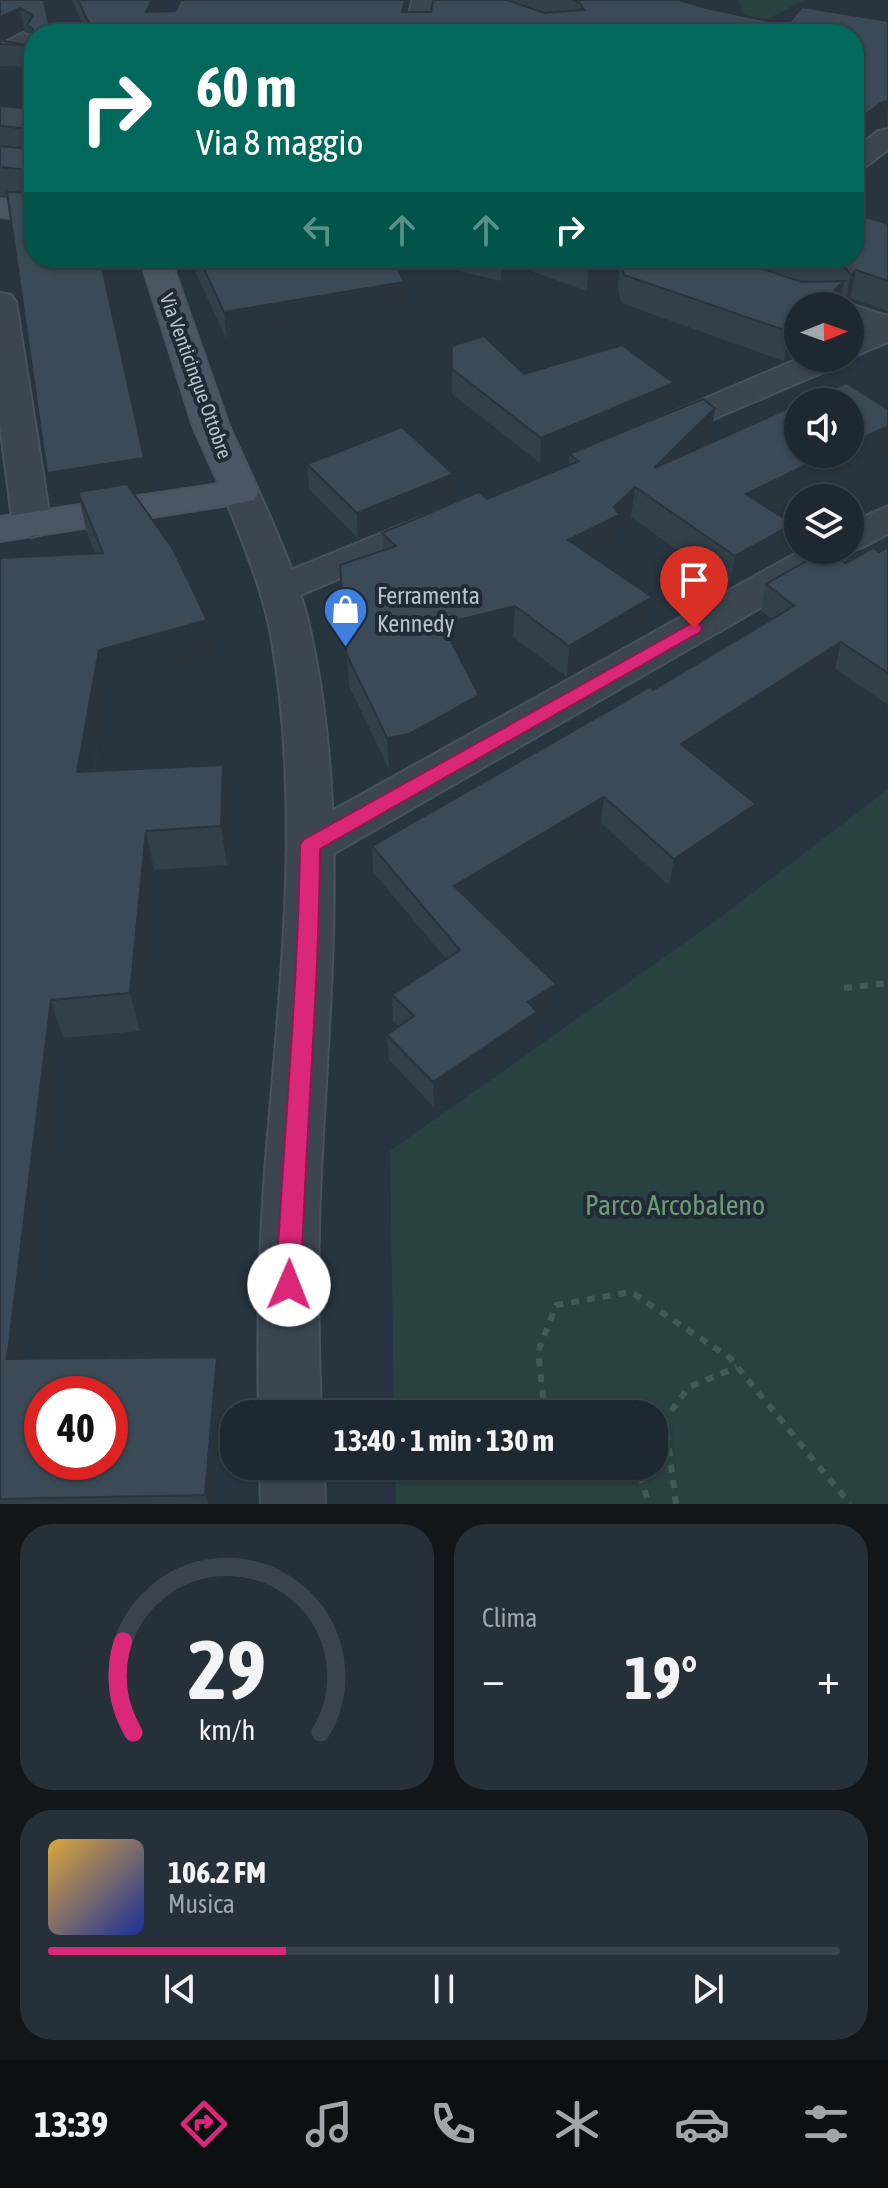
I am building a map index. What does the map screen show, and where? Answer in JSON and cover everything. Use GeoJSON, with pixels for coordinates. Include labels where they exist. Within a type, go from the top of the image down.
{"type":"FeatureCollection","features":[{"type":"Feature","properties":{"kind":"main road"},"geometry":{"type":"LineString","coordinates":[[0,208],[24,210]]}},
{"type":"Feature","properties":{"kind":"main road","name":"Via Venticinque Ottobre"},"geometry":{"type":"LineString","coordinates":[[158,268],[211,426],[241,492]]}},
{"type":"Feature","properties":{"kind":"main road"},"geometry":{"type":"LineString","coordinates":[[16,527],[241,492]]}},
{"type":"Feature","properties":{"kind":"street"},"geometry":{"type":"LineString","coordinates":[[419,24],[424,0]]}},
{"type":"Feature","properties":{"kind":"street"},"geometry":{"type":"LineString","coordinates":[[864,150],[881,129]]}},
{"type":"Feature","properties":{"kind":"street"},"geometry":{"type":"LineString","coordinates":[[0,302],[16,527]]}},
{"type":"Feature","properties":{"kind":"street"},"geometry":{"type":"LineString","coordinates":[[864,319],[888,328]]}},
{"type":"Feature","properties":{"kind":"street"},"geometry":{"type":"LineString","coordinates":[[864,341],[888,328]]}},
{"type":"Feature","properties":{"kind":"street"},"geometry":{"type":"LineString","coordinates":[[628,443],[795,372]]}},
{"type":"Feature","properties":{"kind":"street"},"geometry":{"type":"LineString","coordinates":[[241,492],[280,589],[291,634],[302,710],[310,845],[306,1000],[290,1224],[290,1400]]}},
{"type":"Feature","properties":{"kind":"street"},"geometry":{"type":"LineString","coordinates":[[280,589],[468,510]]}},
{"type":"Feature","properties":{"kind":"street"},"geometry":{"type":"LineString","coordinates":[[864,531],[888,518]]}},
{"type":"Feature","properties":{"kind":"street"},"geometry":{"type":"LineString","coordinates":[[310,845],[806,564]]}},
{"type":"Feature","properties":{"kind":"street"},"geometry":{"type":"LineString","coordinates":[[292,1480],[293,1504]]}},
{"type":"Feature","properties":{"kind":"path"},"geometry":{"type":"LineString","coordinates":[[844,988],[888,983]]}},
{"type":"Feature","properties":{"kind":"path"},"geometry":{"type":"LineString","coordinates":[[543,1400],[538,1352],[556,1305],[631,1292],[730,1358],[850,1504]]}},
{"type":"Feature","properties":{"kind":"path"},"geometry":{"type":"LineString","coordinates":[[676,1504],[665,1419],[689,1387],[737,1367]]}},
{"type":"Feature","properties":{"kind":"path"},"geometry":{"type":"LineString","coordinates":[[641,1480],[649,1504]]}},
{"type":"Feature","properties":{"kind":"green space"},"geometry":{"type":"Polygon","coordinates":[[[738,0],[805,0],[758,24],[748,24],[738,0]]]}},
{"type":"Feature","properties":{"kind":"green space","name":"Parco Arcobaleno"},"geometry":{"type":"Polygon","coordinates":[[[888,789],[888,1504],[396,1504],[395,1480],[668,1480],[668,1400],[394,1400],[390,1151],[721,917],[888,789]]]}},
{"type":"Feature","properties":{"kind":"building"},"geometry":{"type":"Polygon","coordinates":[[[0,0],[44,0],[49,24],[28,24],[33,15],[20,8],[0,17],[0,0]]]}},
{"type":"Feature","properties":{"kind":"building"},"geometry":{"type":"Polygon","coordinates":[[[78,0],[152,0],[146,12],[175,11],[181,0],[405,0],[402,12],[431,12],[433,0],[507,0],[544,13],[584,10],[579,2],[573,0],[679,0],[782,24],[89,24],[78,0]]]}},
{"type":"Feature","properties":{"kind":"building"},"geometry":{"type":"Polygon","coordinates":[[[802,7],[888,21],[888,101],[864,116],[864,24],[788,24],[802,7]]]}},
{"type":"Feature","properties":{"kind":"building"},"geometry":{"type":"Polygon","coordinates":[[[0,40],[24,45],[0,44],[0,40]]]}},
{"type":"Feature","properties":{"kind":"building"},"geometry":{"type":"Polygon","coordinates":[[[0,106],[24,108],[24,128],[0,126],[0,106]]]}},
{"type":"Feature","properties":{"kind":"building"},"geometry":{"type":"Polygon","coordinates":[[[0,146],[24,148],[24,170],[0,167],[0,146]]]}},
{"type":"Feature","properties":{"kind":"building"},"geometry":{"type":"Polygon","coordinates":[[[7,192],[24,193],[24,268],[102,268],[144,458],[47,473],[7,192]]]}},
{"type":"Feature","properties":{"kind":"building"},"geometry":{"type":"Polygon","coordinates":[[[864,216],[888,224],[888,281],[856,270],[851,275],[846,268],[864,268],[864,216]]]}},
{"type":"Feature","properties":{"kind":"building"},"geometry":{"type":"Polygon","coordinates":[[[204,268],[398,268],[404,282],[224,312],[204,268]]]}},
{"type":"Feature","properties":{"kind":"building"},"geometry":{"type":"Polygon","coordinates":[[[622,268],[759,268],[802,282],[844,281],[833,292],[784,292],[784,330],[624,275],[622,268]]]}},
{"type":"Feature","properties":{"kind":"building"},"geometry":{"type":"Polygon","coordinates":[[[484,336],[524,374],[622,345],[674,383],[541,438],[452,369],[452,346],[484,336]]]}},
{"type":"Feature","properties":{"kind":"building"},"geometry":{"type":"Polygon","coordinates":[[[846,383],[854,388],[835,388],[846,383]]]}},
{"type":"Feature","properties":{"kind":"building"},"geometry":{"type":"Polygon","coordinates":[[[864,394],[888,409],[888,426],[864,437],[864,394]]]}},
{"type":"Feature","properties":{"kind":"building"},"geometry":{"type":"Polygon","coordinates":[[[703,399],[715,408],[654,468],[784,410],[784,468],[800,468],[746,494],[784,518],[784,529],[735,556],[635,487],[614,507],[619,515],[568,540],[652,597],[569,646],[515,606],[442,624],[479,695],[409,734],[387,738],[347,655],[340,565],[396,546],[382,533],[479,492],[487,499],[579,461],[569,454],[703,399]]]}},
{"type":"Feature","properties":{"kind":"building"},"geometry":{"type":"Polygon","coordinates":[[[402,427],[453,474],[357,513],[307,464],[402,427]]]}},
{"type":"Feature","properties":{"kind":"building"},"geometry":{"type":"Polygon","coordinates":[[[127,484],[173,549],[207,620],[99,650],[77,772],[223,765],[221,826],[146,831],[130,993],[51,1000],[7,1359],[217,1357],[205,1495],[0,1499],[0,558],[103,553],[78,492],[127,484]]]}},
{"type":"Feature","properties":{"kind":"building"},"geometry":{"type":"Polygon","coordinates":[[[888,547],[888,673],[841,642],[681,744],[756,804],[674,859],[604,797],[454,886],[556,984],[528,1002],[537,1012],[433,1082],[387,1035],[414,1016],[392,995],[460,950],[372,846],[650,687],[653,690],[794,606],[766,584],[801,564],[864,564],[864,553],[873,548],[879,552],[888,547]]]}},
{"type":"Feature","properties":{"kind":"place","name":"Ferramenta Kennedy"},"geometry":{"type":"Point","coordinates":[346,649]}},
{"type":"Feature","properties":{"kind":"route"},"geometry":{"type":"LineString","coordinates":[[289,1285],[293,1169],[309,953],[310,845],[694,628]]}}]}
